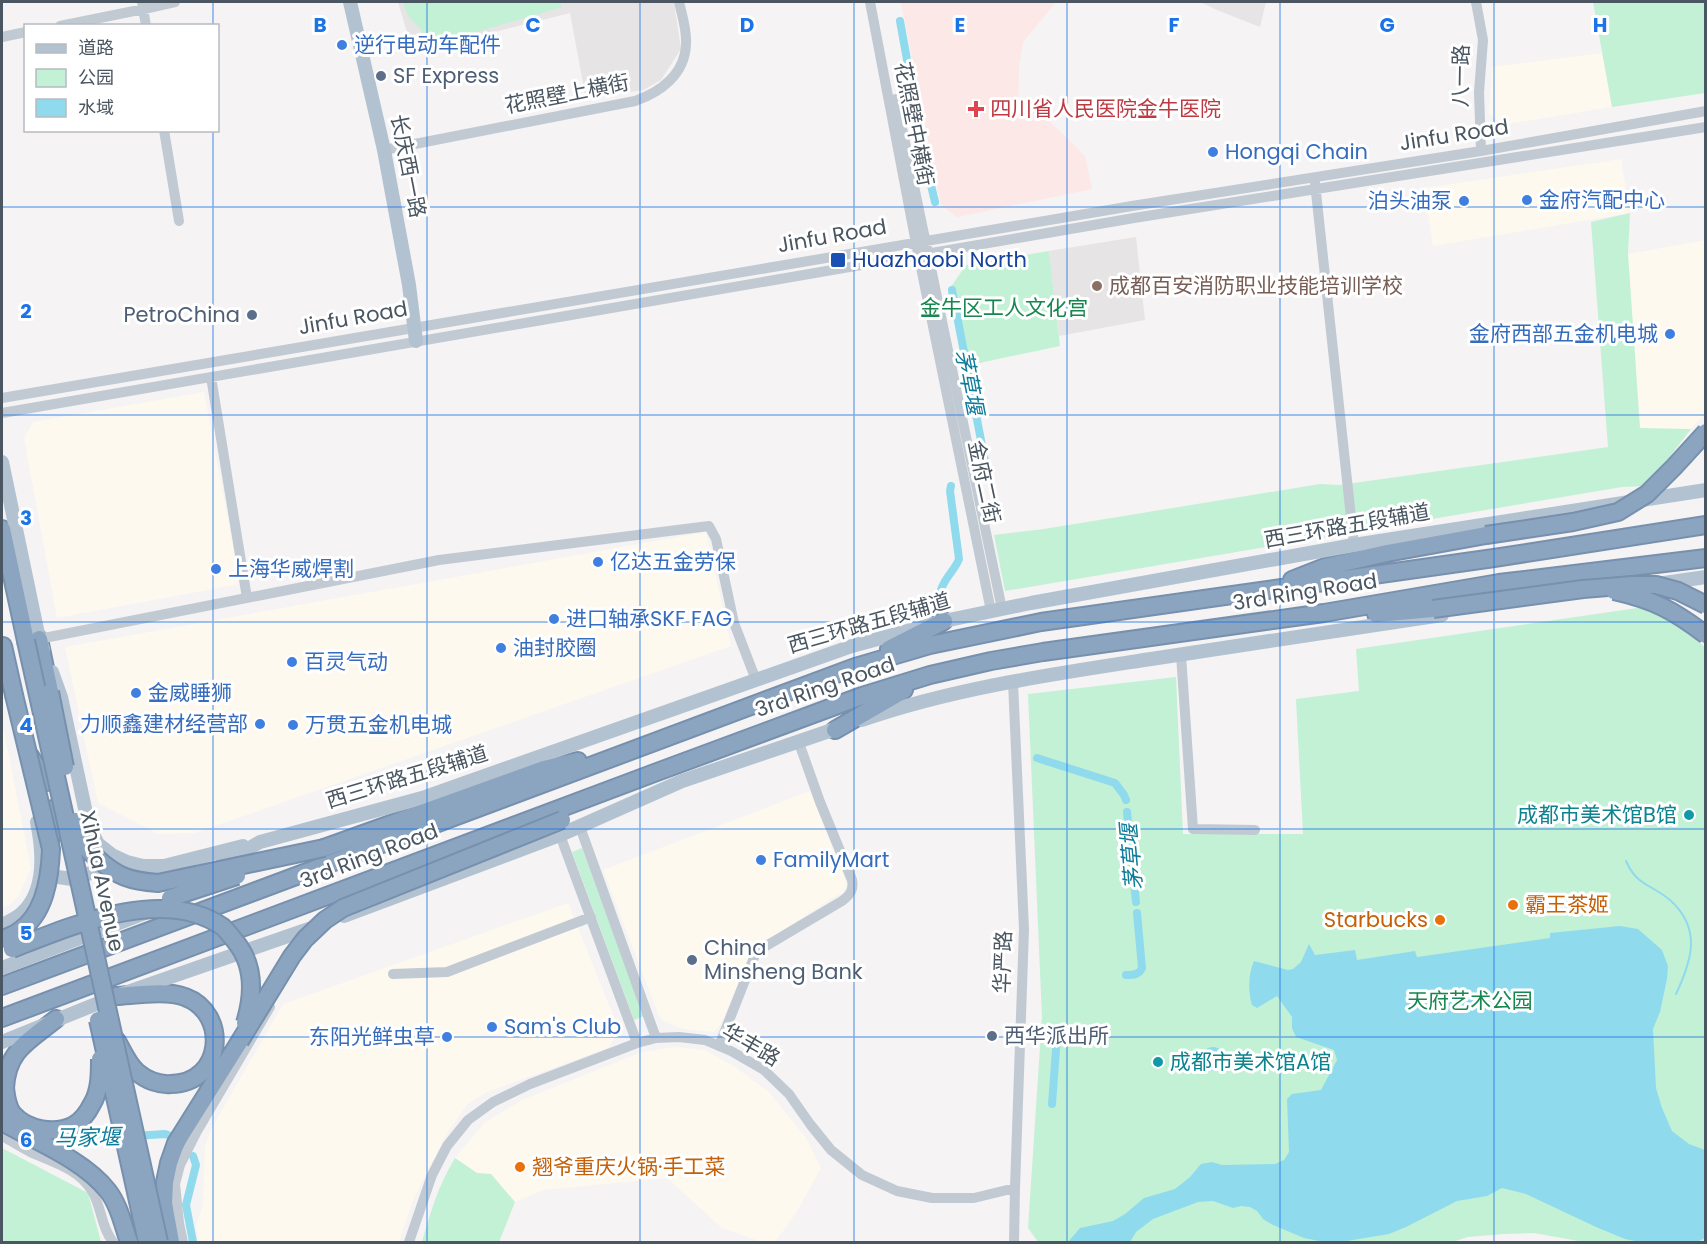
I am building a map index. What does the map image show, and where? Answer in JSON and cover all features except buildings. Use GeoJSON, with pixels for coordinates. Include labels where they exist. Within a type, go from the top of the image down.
{"type":"FeatureCollection","features":[{"type":"Feature","properties":{"kind":"highway"},"geometry":{"type":"LineString","coordinates":[[1268,590],[1325,567],[1387,553],[1573,522],[1618,512],[1647,494],[1706,432]]}},
{"type":"Feature","properties":{"kind":"highway","name":"3rd Ring Road"},"geometry":{"type":"LineString","coordinates":[[2,986],[855,667],[930,645],[1041,622],[1494,558],[1706,525]]}},
{"type":"Feature","properties":{"kind":"highway","name":"Xihua Avenue"},"geometry":{"type":"LineString","coordinates":[[2,529],[17,642]]}},
{"type":"Feature","properties":{"kind":"highway","name":"3rd Ring Road"},"geometry":{"type":"LineString","coordinates":[[2,1018],[862,696],[930,675],[1043,652],[1324,613],[1498,583],[1706,558]]}},
{"type":"Feature","properties":{"kind":"highway","name":"Xihua Avenue"},"geometry":{"type":"LineString","coordinates":[[2,577],[52,782],[108,1036],[159,1242]]}},
{"type":"Feature","properties":{"kind":"highway"},"geometry":{"type":"LineString","coordinates":[[1324,613],[1356,615],[1433,609],[1583,589],[1633,585],[1656,585],[1678,591],[1706,605]]}},
{"type":"Feature","properties":{"kind":"highway"},"geometry":{"type":"LineString","coordinates":[[1583,589],[1614,591],[1641,597],[1664,607],[1706,635]]}},
{"type":"Feature","properties":{"kind":"highway"},"geometry":{"type":"LineString","coordinates":[[855,667],[944,621]]}},
{"type":"Feature","properties":{"kind":"highway"},"geometry":{"type":"LineString","coordinates":[[17,642],[50,692],[80,839]]}},
{"type":"Feature","properties":{"kind":"highway"},"geometry":{"type":"LineString","coordinates":[[17,642],[14,694],[51,849]]}},
{"type":"Feature","properties":{"kind":"highway"},"geometry":{"type":"LineString","coordinates":[[835,730],[930,675]]}},
{"type":"Feature","properties":{"kind":"highway"},"geometry":{"type":"LineString","coordinates":[[2,953],[75,925],[123,913],[324,848],[544,769],[650,744]]}},
{"type":"Feature","properties":{"kind":"highway"},"geometry":{"type":"LineString","coordinates":[[52,782],[61,745]]}},
{"type":"Feature","properties":{"kind":"highway"},"geometry":{"type":"LineString","coordinates":[[28,753],[52,782]]}},
{"type":"Feature","properties":{"kind":"highway"},"geometry":{"type":"LineString","coordinates":[[171,1242],[164,1204],[165,1182],[176,1143],[292,956],[305,939],[325,920],[344,908],[561,828],[657,772]]}},
{"type":"Feature","properties":{"kind":"highway"},"geometry":{"type":"LineString","coordinates":[[57,808],[100,861],[116,873],[138,882],[158,883],[324,848]]}},
{"type":"Feature","properties":{"kind":"highway"},"geometry":{"type":"LineString","coordinates":[[2,940],[20,931],[34,916],[42,902],[50,868],[57,808]]}},
{"type":"Feature","properties":{"kind":"highway"},"geometry":{"type":"LineString","coordinates":[[123,913],[149,909],[178,910],[206,917],[224,928],[242,949],[250,968],[252,988],[250,1008],[240,1041]]}},
{"type":"Feature","properties":{"kind":"highway"},"geometry":{"type":"LineString","coordinates":[[108,1036],[139,1074],[152,1081],[181,1084],[195,1079],[212,1059],[213,1029],[208,1016],[198,1005],[185,997],[166,994],[116,996]]}},
{"type":"Feature","properties":{"kind":"highway"},"geometry":{"type":"LineString","coordinates":[[56,1019],[21,1047],[11,1059],[6,1072],[5,1088],[12,1113],[32,1127],[46,1130],[60,1129],[74,1125],[85,1115],[94,1103],[108,1036]]}},
{"type":"Feature","properties":{"kind":"highway","name":"Xihua Avenue"},"geometry":{"type":"LineString","coordinates":[[108,1036],[147,1242]]}},
{"type":"Feature","properties":{"kind":"highway"},"geometry":{"type":"LineString","coordinates":[[4,1127],[77,1164],[93,1176],[108,1191],[116,1205],[129,1242]]}},
{"type":"Feature","properties":{"kind":"main road","name":"长庆西一路"},"geometry":{"type":"LineString","coordinates":[[350,2],[384,150],[409,285],[415,334]]}},
{"type":"Feature","properties":{"kind":"main road"},"geometry":{"type":"LineString","coordinates":[[2,462],[17,642],[12,706],[40,836],[38,887],[32,902],[21,915],[2,926]]}},
{"type":"Feature","properties":{"kind":"main road","name":"西三环路五段辅道"},"geometry":{"type":"LineString","coordinates":[[2,968],[135,918],[178,897],[224,863],[260,842],[422,798],[852,646],[944,621],[996,610],[1354,545],[1706,490]]}},
{"type":"Feature","properties":{"kind":"main road"},"geometry":{"type":"LineString","coordinates":[[1683,494],[1706,496]]}},
{"type":"Feature","properties":{"kind":"main road"},"geometry":{"type":"LineString","coordinates":[[2,1042],[116,996],[340,918],[561,828],[580,826],[682,781],[891,710],[973,690],[1065,672],[1706,577]]}},
{"type":"Feature","properties":{"kind":"main road"},"geometry":{"type":"LineString","coordinates":[[17,642],[61,697],[89,827],[98,844],[112,855],[127,862],[143,866],[164,866],[260,842]]}},
{"type":"Feature","properties":{"kind":"main road"},"geometry":{"type":"LineString","coordinates":[[40,868],[58,877],[72,879],[97,871],[112,855]]}},
{"type":"Feature","properties":{"kind":"street"},"geometry":{"type":"LineString","coordinates":[[68,24],[143,5],[175,2]]}},
{"type":"Feature","properties":{"kind":"street","name":"花照壁上横街"},"geometry":{"type":"LineString","coordinates":[[384,150],[635,101],[649,96],[670,81],[679,70],[686,45],[686,33],[679,2]]}},
{"type":"Feature","properties":{"kind":"street","name":"花照壁中横街"},"geometry":{"type":"LineString","coordinates":[[870,2],[923,254]]}},
{"type":"Feature","properties":{"kind":"street","name":"花照壁中横街"},"geometry":{"type":"LineString","coordinates":[[877,2],[920,242]]}},
{"type":"Feature","properties":{"kind":"street","name":"八一路"},"geometry":{"type":"LineString","coordinates":[[1476,2],[1483,40],[1479,92],[1481,151]]}},
{"type":"Feature","properties":{"kind":"street"},"geometry":{"type":"LineString","coordinates":[[143,5],[147,24]]}},
{"type":"Feature","properties":{"kind":"street"},"geometry":{"type":"LineString","coordinates":[[2,37],[24,32]]}},
{"type":"Feature","properties":{"kind":"street","name":"Jinfu Road"},"geometry":{"type":"LineString","coordinates":[[2,413],[211,376],[415,334],[920,242],[1481,151],[1706,111]]}},
{"type":"Feature","properties":{"kind":"street","name":"Jinfu Road"},"geometry":{"type":"LineString","coordinates":[[2,398],[923,254],[1706,127]]}},
{"type":"Feature","properties":{"kind":"street"},"geometry":{"type":"LineString","coordinates":[[164,132],[179,221]]}},
{"type":"Feature","properties":{"kind":"street"},"geometry":{"type":"LineString","coordinates":[[1314,177],[1354,545]]}},
{"type":"Feature","properties":{"kind":"street","name":"金府二街"},"geometry":{"type":"LineString","coordinates":[[923,254],[969,449],[996,610]]}},
{"type":"Feature","properties":{"kind":"street"},"geometry":{"type":"LineString","coordinates":[[211,376],[247,598]]}},
{"type":"Feature","properties":{"kind":"street"},"geometry":{"type":"LineString","coordinates":[[17,642],[439,560],[709,526],[716,539],[734,623],[756,680]]}},
{"type":"Feature","properties":{"kind":"street"},"geometry":{"type":"LineString","coordinates":[[1181,655],[1193,829],[1256,830]]}},
{"type":"Feature","properties":{"kind":"street","name":"华严路"},"geometry":{"type":"LineString","coordinates":[[1013,682],[1024,929],[1014,1242]]}},
{"type":"Feature","properties":{"kind":"street"},"geometry":{"type":"LineString","coordinates":[[719,1046],[755,955],[766,946],[842,901],[849,896],[853,887],[799,743]]}},
{"type":"Feature","properties":{"kind":"street"},"geometry":{"type":"LineString","coordinates":[[580,826],[656,1038]]}},
{"type":"Feature","properties":{"kind":"street"},"geometry":{"type":"LineString","coordinates":[[561,828],[637,1043]]}},
{"type":"Feature","properties":{"kind":"street"},"geometry":{"type":"LineString","coordinates":[[393,974],[447,972],[591,917]]}},
{"type":"Feature","properties":{"kind":"street"},"geometry":{"type":"LineString","coordinates":[[183,1242],[175,1184],[184,1155],[297,960],[318,936],[340,918]]}},
{"type":"Feature","properties":{"kind":"street","name":"华丰路"},"geometry":{"type":"LineString","coordinates":[[409,1242],[432,1175],[447,1146],[468,1120],[493,1102],[530,1084],[637,1043],[656,1038],[679,1037],[705,1040],[731,1051],[764,1070],[789,1094],[831,1150],[862,1175],[897,1191],[932,1198],[974,1198],[1015,1188]]}},
{"type":"Feature","properties":{"kind":"street"},"geometry":{"type":"LineString","coordinates":[[4,1127],[30,1151],[56,1162],[84,1181],[97,1201],[102,1224],[106,1234],[113,1242]]}},
{"type":"Feature","properties":{"kind":"shaded area"},"geometry":{"type":"Polygon","coordinates":[[[398,2],[674,2],[681,49],[661,80],[643,90],[586,99],[570,13],[413,52],[398,2]]]}},
{"type":"Feature","properties":{"kind":"shaded area","name":"四川省人民医院金牛医院"},"geometry":{"type":"Polygon","coordinates":[[[901,2],[1056,2],[1023,42],[1019,67],[1018,104],[1042,114],[1085,156],[1092,189],[957,217],[941,205],[901,2]]]}},
{"type":"Feature","properties":{"kind":"shaded area"},"geometry":{"type":"Polygon","coordinates":[[[1200,2],[1266,2],[1260,27],[1200,2]]]}},
{"type":"Feature","properties":{"kind":"shaded area"},"geometry":{"type":"Polygon","coordinates":[[[1602,53],[1612,107],[1502,125],[1489,113],[1492,67],[1602,53]]]}},
{"type":"Feature","properties":{"kind":"shaded area","name":"金府汽配中心"},"geometry":{"type":"Polygon","coordinates":[[[1621,159],[1630,213],[1433,246],[1424,188],[1621,159]]]}},
{"type":"Feature","properties":{"kind":"shaded area","name":"成都百安消防职业技能培训学校"},"geometry":{"type":"Polygon","coordinates":[[[1136,237],[1145,320],[1059,336],[1049,251],[1136,237]]]}},
{"type":"Feature","properties":{"kind":"shaded area","name":"金府西部五金机电城"},"geometry":{"type":"Polygon","coordinates":[[[1705,240],[1705,414],[1691,429],[1640,429],[1628,254],[1705,240]]]}},
{"type":"Feature","properties":{"kind":"shaded area"},"geometry":{"type":"Polygon","coordinates":[[[204,392],[240,584],[57,618],[24,438],[33,422],[204,392]]]}},
{"type":"Feature","properties":{"kind":"shaded area","name":"万贯五金机电城"},"geometry":{"type":"Polygon","coordinates":[[[706,532],[731,646],[195,833],[158,834],[98,803],[65,647],[706,532]]]}},
{"type":"Feature","properties":{"kind":"shaded area"},"geometry":{"type":"Polygon","coordinates":[[[2,721],[31,868],[20,894],[9,905],[2,908],[2,721]]]}},
{"type":"Feature","properties":{"kind":"shaded area"},"geometry":{"type":"Polygon","coordinates":[[[810,791],[847,884],[843,893],[762,944],[750,956],[720,1026],[714,1032],[683,1029],[662,1020],[603,870],[810,791]]]}},
{"type":"Feature","properties":{"kind":"shaded area"},"geometry":{"type":"Polygon","coordinates":[[[568,903],[619,1030],[608,1048],[485,1093],[467,1105],[447,1133],[413,1200],[399,1242],[199,1242],[196,1225],[203,1205],[205,1146],[211,1129],[283,1004],[568,903]]]}},
{"type":"Feature","properties":{"kind":"shaded area"},"geometry":{"type":"Polygon","coordinates":[[[674,1047],[705,1050],[735,1067],[769,1092],[806,1138],[821,1168],[796,1213],[775,1242],[762,1242],[722,1228],[667,1178],[543,1190],[515,1202],[491,1174],[477,1173],[455,1158],[484,1123],[522,1100],[642,1052],[674,1047]]]}},
{"type":"Feature","properties":{"kind":"green space"},"geometry":{"type":"Polygon","coordinates":[[[403,2],[560,2],[562,7],[435,44],[408,16],[403,2]]]}},
{"type":"Feature","properties":{"kind":"green space"},"geometry":{"type":"Polygon","coordinates":[[[1593,2],[1705,2],[1705,93],[1612,107],[1593,2]]]}},
{"type":"Feature","properties":{"kind":"green space"},"geometry":{"type":"Polygon","coordinates":[[[1630,213],[1628,254],[1640,428],[1691,429],[1647,486],[1622,487],[1005,591],[994,535],[1044,529],[1320,484],[1340,485],[1608,447],[1591,222],[1630,213]]]}},
{"type":"Feature","properties":{"kind":"green space","name":"金牛区工人文化宫"},"geometry":{"type":"Polygon","coordinates":[[[1049,251],[1060,346],[970,365],[948,291],[966,265],[1049,251]]]}},
{"type":"Feature","properties":{"kind":"green space","name":"天府艺术公园"},"geometry":{"type":"Polygon","coordinates":[[[1651,606],[1705,647],[1705,1242],[1584,1242],[1534,1233],[1468,1237],[1452,1242],[1038,1242],[1028,1228],[1042,1017],[1028,694],[1176,677],[1183,834],[1303,834],[1296,699],[1359,691],[1356,649],[1651,606]]]}},
{"type":"Feature","properties":{"kind":"green space"},"geometry":{"type":"Polygon","coordinates":[[[582,848],[644,1016],[634,1020],[572,852],[582,848]]]}},
{"type":"Feature","properties":{"kind":"green space"},"geometry":{"type":"Polygon","coordinates":[[[2,1148],[88,1193],[101,1242],[2,1242],[2,1148]]]}},
{"type":"Feature","properties":{"kind":"green space"},"geometry":{"type":"Polygon","coordinates":[[[455,1158],[477,1173],[491,1174],[515,1202],[499,1242],[422,1242],[444,1178],[455,1158]]]}},
{"type":"Feature","properties":{"kind":"water"},"geometry":{"type":"Polygon","coordinates":[[[1620,926],[1638,929],[1662,950],[1668,966],[1660,1012],[1653,1029],[1656,1088],[1672,1131],[1689,1144],[1705,1150],[1705,1238],[1697,1242],[1640,1242],[1625,1239],[1526,1194],[1502,1188],[1487,1196],[1457,1201],[1389,1234],[1347,1241],[1324,1242],[1304,1238],[1273,1225],[1250,1207],[1233,1208],[1213,1201],[1198,1202],[1153,1219],[1136,1232],[1130,1242],[1068,1242],[1080,1228],[1113,1221],[1144,1198],[1175,1189],[1201,1164],[1212,1162],[1222,1165],[1275,1164],[1284,1160],[1289,1152],[1287,1099],[1292,1094],[1321,1090],[1337,1060],[1334,1050],[1296,1037],[1292,1028],[1292,1017],[1277,996],[1257,1008],[1252,1005],[1249,983],[1254,961],[1288,970],[1301,962],[1309,944],[1315,955],[1355,950],[1357,960],[1415,951],[1417,957],[1550,938],[1550,933],[1620,926]]]}},
{"type":"Feature","properties":{"kind":"water"},"geometry":{"type":"Polygon","coordinates":[[[1213,1047],[1221,1051],[1225,1059],[1221,1067],[1213,1071],[1205,1067],[1201,1059],[1205,1051],[1213,1047]]]}},
{"type":"Feature","properties":{"kind":"waterway","name":"茅草堰"},"geometry":{"type":"LineString","coordinates":[[900,21],[917,115]]}},
{"type":"Feature","properties":{"kind":"waterway","name":"茅草堰"},"geometry":{"type":"LineString","coordinates":[[924,156],[935,202]]}},
{"type":"Feature","properties":{"kind":"waterway","name":"茅草堰"},"geometry":{"type":"LineString","coordinates":[[952,290],[985,461],[985,467],[980,470]]}},
{"type":"Feature","properties":{"kind":"waterway","name":"茅草堰"},"geometry":{"type":"LineString","coordinates":[[941,590],[959,559],[951,486]]}},
{"type":"Feature","properties":{"kind":"waterway","name":"茅草堰"},"geometry":{"type":"LineString","coordinates":[[1037,758],[1115,783],[1126,800]]}},
{"type":"Feature","properties":{"kind":"waterway","name":"茅草堰"},"geometry":{"type":"LineString","coordinates":[[1127,812],[1136,902]]}},
{"type":"Feature","properties":{"kind":"waterway"},"geometry":{"type":"LineString","coordinates":[[1626,861],[1635,875],[1670,900],[1687,922],[1691,945],[1690,957],[1676,994]]}},
{"type":"Feature","properties":{"kind":"waterway","name":"茅草堰"},"geometry":{"type":"LineString","coordinates":[[1126,975],[1133,975],[1142,968],[1137,913]]}},
{"type":"Feature","properties":{"kind":"waterway","name":"茅草堰"},"geometry":{"type":"LineString","coordinates":[[1052,1104],[1057,1036]]}},
{"type":"Feature","properties":{"kind":"waterway","name":"马家堰"},"geometry":{"type":"LineString","coordinates":[[44,1137],[58,1141],[165,1134],[174,1137]]}},
{"type":"Feature","properties":{"kind":"waterway","name":"马家堰"},"geometry":{"type":"LineString","coordinates":[[193,1156],[196,1165],[186,1205],[193,1242]]}},
{"type":"Feature","properties":{"kind":"place","name":"逆行电动车配件"},"geometry":{"type":"Point","coordinates":[342,45]}},
{"type":"Feature","properties":{"kind":"place","name":"SF Express"},"geometry":{"type":"Point","coordinates":[381,76]}},
{"type":"Feature","properties":{"kind":"place","name":"四川省人民医院金牛医院"},"geometry":{"type":"Point","coordinates":[976,109]}},
{"type":"Feature","properties":{"kind":"place","name":"Hongqi Chain"},"geometry":{"type":"Point","coordinates":[1213,152]}},
{"type":"Feature","properties":{"kind":"place","name":"金府汽配中心"},"geometry":{"type":"Point","coordinates":[1527,200]}},
{"type":"Feature","properties":{"kind":"place","name":"泊头油泵"},"geometry":{"type":"Point","coordinates":[1464,201]}},
{"type":"Feature","properties":{"kind":"place","name":"Huazhaobi North"},"geometry":{"type":"Point","coordinates":[838,260]}},
{"type":"Feature","properties":{"kind":"place","name":"成都百安消防职业技能培训学校"},"geometry":{"type":"Point","coordinates":[1097,286]}},
{"type":"Feature","properties":{"kind":"place","name":"PetroChina"},"geometry":{"type":"Point","coordinates":[252,315]}},
{"type":"Feature","properties":{"kind":"place","name":"金府西部五金机电城"},"geometry":{"type":"Point","coordinates":[1670,334]}},
{"type":"Feature","properties":{"kind":"place","name":"亿达五金劳保"},"geometry":{"type":"Point","coordinates":[598,562]}},
{"type":"Feature","properties":{"kind":"place","name":"上海华威焊割"},"geometry":{"type":"Point","coordinates":[216,569]}},
{"type":"Feature","properties":{"kind":"place","name":"进口轴承SKF FAG"},"geometry":{"type":"Point","coordinates":[554,619]}},
{"type":"Feature","properties":{"kind":"place","name":"油封胶圈"},"geometry":{"type":"Point","coordinates":[501,648]}},
{"type":"Feature","properties":{"kind":"place","name":"百灵气动"},"geometry":{"type":"Point","coordinates":[292,662]}},
{"type":"Feature","properties":{"kind":"place","name":"金威睡狮"},"geometry":{"type":"Point","coordinates":[136,693]}},
{"type":"Feature","properties":{"kind":"place","name":"力顺鑫建材经营部"},"geometry":{"type":"Point","coordinates":[260,724]}},
{"type":"Feature","properties":{"kind":"place","name":"万贯五金机电城"},"geometry":{"type":"Point","coordinates":[293,725]}},
{"type":"Feature","properties":{"kind":"place","name":"成都市美术馆B馆"},"geometry":{"type":"Point","coordinates":[1689,815]}},
{"type":"Feature","properties":{"kind":"place","name":"FamilyMart"},"geometry":{"type":"Point","coordinates":[761,860]}},
{"type":"Feature","properties":{"kind":"place","name":"霸王茶姬"},"geometry":{"type":"Point","coordinates":[1513,905]}},
{"type":"Feature","properties":{"kind":"place","name":"Starbucks"},"geometry":{"type":"Point","coordinates":[1440,920]}},
{"type":"Feature","properties":{"kind":"place","name":"China Minsheng Bank"},"geometry":{"type":"Point","coordinates":[692,960]}},
{"type":"Feature","properties":{"kind":"place","name":"Sam's Club"},"geometry":{"type":"Point","coordinates":[492,1027]}},
{"type":"Feature","properties":{"kind":"place","name":"西华派出所"},"geometry":{"type":"Point","coordinates":[992,1036]}},
{"type":"Feature","properties":{"kind":"place","name":"东阳光鲜虫草"},"geometry":{"type":"Point","coordinates":[447,1037]}},
{"type":"Feature","properties":{"kind":"place","name":"成都市美术馆A馆"},"geometry":{"type":"Point","coordinates":[1158,1062]}},
{"type":"Feature","properties":{"kind":"place","name":"翘爷重庆火锅·手工菜"},"geometry":{"type":"Point","coordinates":[520,1167]}}]}
